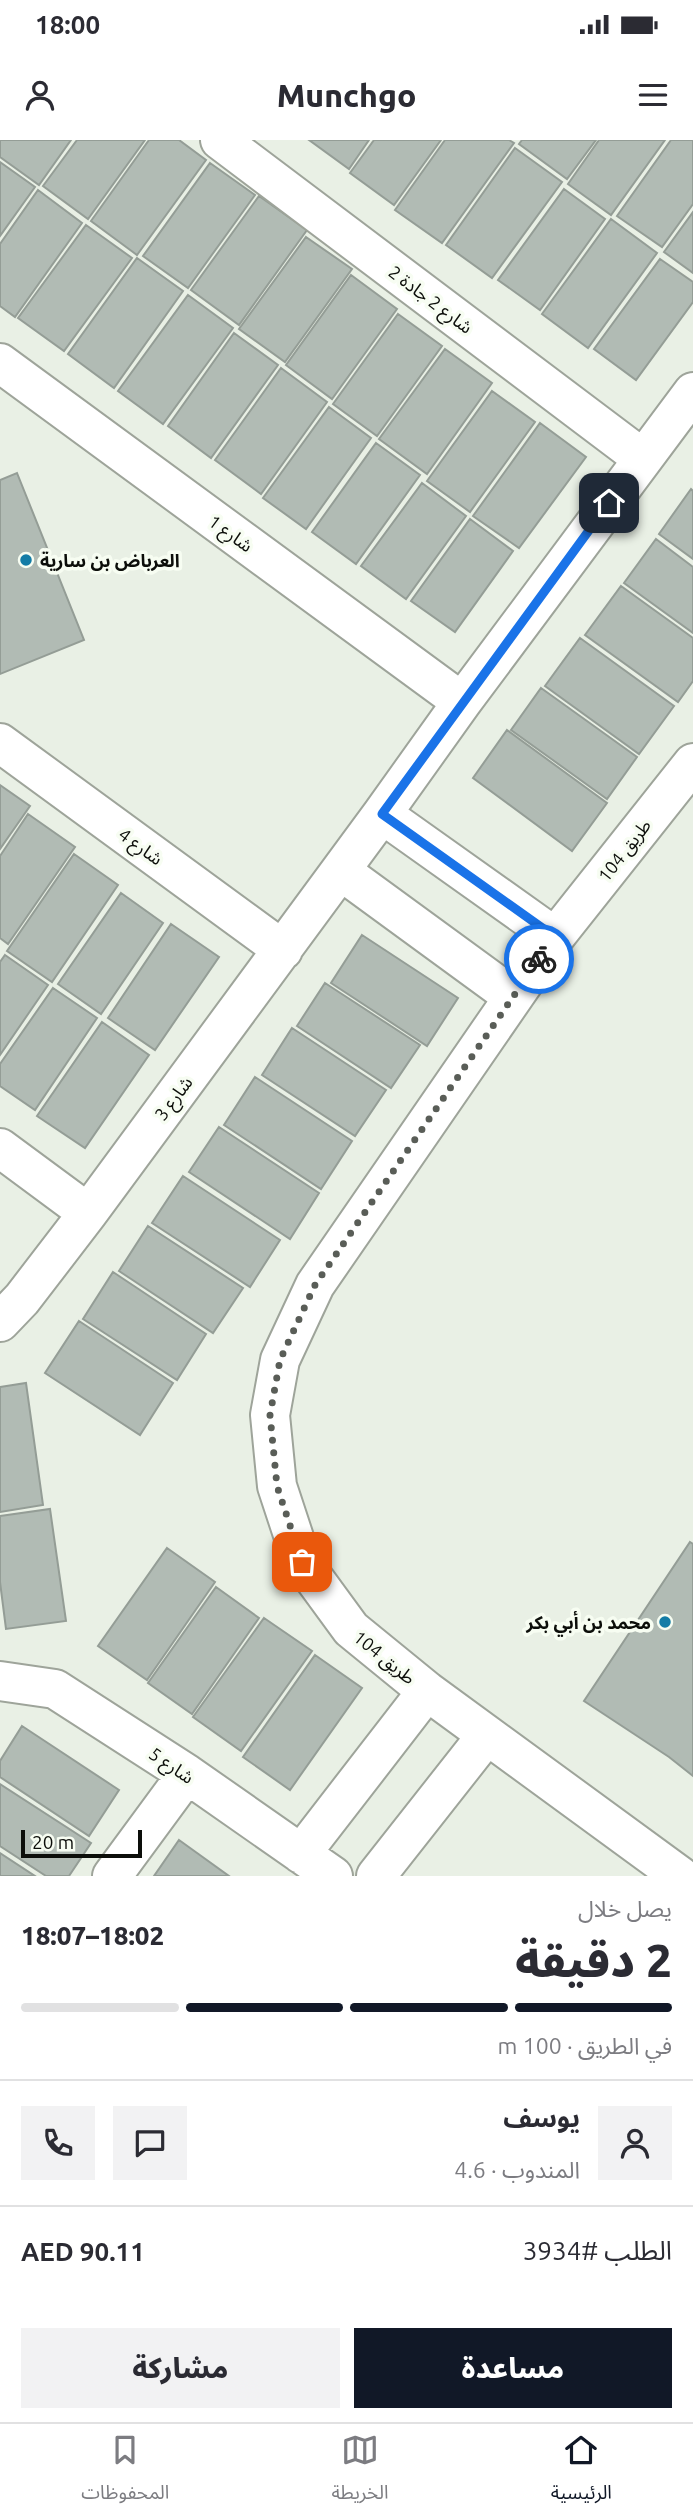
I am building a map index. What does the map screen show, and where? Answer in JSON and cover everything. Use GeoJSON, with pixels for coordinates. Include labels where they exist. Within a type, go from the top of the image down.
{"type":"FeatureCollection","features":[{"type":"Feature","properties":{"kind":"street","name":"شارع 2 جادة 2"},"geometry":{"type":"LineString","coordinates":[[220,140],[642,458]]}},
{"type":"Feature","properties":{"kind":"street","name":"شارع 1"},"geometry":{"type":"LineString","coordinates":[[0,363],[462,702]]}},
{"type":"Feature","properties":{"kind":"street","name":"شارع 3"},"geometry":{"type":"LineString","coordinates":[[0,1322],[22,1299],[88,1213],[693,392]]}},
{"type":"Feature","properties":{"kind":"street","name":"شارع 4"},"geometry":{"type":"LineString","coordinates":[[0,743],[283,950]]}},
{"type":"Feature","properties":{"kind":"street","name":"طريق 104"},"geometry":{"type":"LineString","coordinates":[[680,1876],[427,1691],[351,1629],[302,1562],[277,1486],[270,1415],[280,1360],[315,1285],[512,996],[555,937],[693,763]]}},
{"type":"Feature","properties":{"kind":"street"},"geometry":{"type":"LineString","coordinates":[[382,814],[555,937]]}},
{"type":"Feature","properties":{"kind":"street"},"geometry":{"type":"LineString","coordinates":[[341,871],[512,996]]}},
{"type":"Feature","properties":{"kind":"street"},"geometry":{"type":"LineString","coordinates":[[0,1148],[88,1213]]}},
{"type":"Feature","properties":{"kind":"street","name":"شارع 5"},"geometry":{"type":"LineString","coordinates":[[0,1681],[55,1689],[187,1774],[332,1876]]}},
{"type":"Feature","properties":{"kind":"street","name":"طريق 104"},"geometry":{"type":"LineString","coordinates":[[301,1854],[427,1691]]}},
{"type":"Feature","properties":{"kind":"street"},"geometry":{"type":"LineString","coordinates":[[376,1876],[487,1735]]}},
{"type":"Feature","properties":{"kind":"street"},"geometry":{"type":"LineString","coordinates":[[112,1876],[187,1774]]}},
{"type":"Feature","properties":{"kind":"building"},"geometry":{"type":"Polygon","coordinates":[[[0,140],[71,140],[39,185],[0,157],[0,140]]]}},
{"type":"Feature","properties":{"kind":"building"},"geometry":{"type":"Polygon","coordinates":[[[77,140],[145,140],[88,219],[43,186],[77,140]]]}},
{"type":"Feature","properties":{"kind":"building"},"geometry":{"type":"Polygon","coordinates":[[[149,140],[179,140],[206,160],[137,255],[91,221],[149,140]]]}},
{"type":"Feature","properties":{"kind":"building"},"geometry":{"type":"Polygon","coordinates":[[[309,140],[369,140],[349,169],[309,140]]]}},
{"type":"Feature","properties":{"kind":"building"},"geometry":{"type":"Polygon","coordinates":[[[374,140],[441,140],[394,205],[350,173],[374,140]]]}},
{"type":"Feature","properties":{"kind":"building"},"geometry":{"type":"Polygon","coordinates":[[[445,140],[509,140],[514,143],[442,243],[395,210],[445,140]]]}},
{"type":"Feature","properties":{"kind":"building"},"geometry":{"type":"Polygon","coordinates":[[[522,140],[596,140],[567,179],[519,144],[522,140]]]}},
{"type":"Feature","properties":{"kind":"building"},"geometry":{"type":"Polygon","coordinates":[[[599,140],[665,140],[611,215],[568,184],[599,140]]]}},
{"type":"Feature","properties":{"kind":"building"},"geometry":{"type":"Polygon","coordinates":[[[671,140],[693,140],[693,204],[662,247],[617,216],[671,140]]]}},
{"type":"Feature","properties":{"kind":"building"},"geometry":{"type":"Polygon","coordinates":[[[515,148],[562,182],[492,278],[446,245],[515,148]]]}},
{"type":"Feature","properties":{"kind":"building"},"geometry":{"type":"Polygon","coordinates":[[[0,162],[35,187],[0,236],[0,162]]]}},
{"type":"Feature","properties":{"kind":"building"},"geometry":{"type":"Polygon","coordinates":[[[210,163],[255,195],[188,288],[143,256],[210,163]]]}},
{"type":"Feature","properties":{"kind":"building"},"geometry":{"type":"Polygon","coordinates":[[[564,189],[605,219],[540,310],[498,280],[564,189]]]}},
{"type":"Feature","properties":{"kind":"building"},"geometry":{"type":"Polygon","coordinates":[[[38,190],[82,223],[15,317],[0,306],[0,244],[38,190]]]}},
{"type":"Feature","properties":{"kind":"building"},"geometry":{"type":"Polygon","coordinates":[[[259,196],[307,230],[239,325],[191,290],[259,196]]]}},
{"type":"Feature","properties":{"kind":"building"},"geometry":{"type":"Polygon","coordinates":[[[693,212],[693,273],[664,252],[693,212]]]}},
{"type":"Feature","properties":{"kind":"building"},"geometry":{"type":"Polygon","coordinates":[[[611,219],[657,253],[588,348],[542,314],[611,219]]]}},
{"type":"Feature","properties":{"kind":"building"},"geometry":{"type":"Polygon","coordinates":[[[86,225],[132,258],[64,351],[18,318],[86,225]]]}},
{"type":"Feature","properties":{"kind":"building"},"geometry":{"type":"Polygon","coordinates":[[[306,237],[352,269],[285,362],[239,329],[306,237]]]}},
{"type":"Feature","properties":{"kind":"building"},"geometry":{"type":"Polygon","coordinates":[[[137,258],[183,291],[114,388],[68,354],[137,258]]]}},
{"type":"Feature","properties":{"kind":"building"},"geometry":{"type":"Polygon","coordinates":[[[660,259],[693,282],[693,302],[636,380],[594,349],[660,259]]]}},
{"type":"Feature","properties":{"kind":"building"},"geometry":{"type":"Polygon","coordinates":[[[351,275],[397,309],[332,399],[286,365],[351,275]]]}},
{"type":"Feature","properties":{"kind":"building"},"geometry":{"type":"Polygon","coordinates":[[[188,295],[233,328],[163,424],[118,391],[188,295]]]}},
{"type":"Feature","properties":{"kind":"building"},"geometry":{"type":"Polygon","coordinates":[[[398,314],[442,346],[377,436],[333,404],[398,314]]]}},
{"type":"Feature","properties":{"kind":"building"},"geometry":{"type":"Polygon","coordinates":[[[234,333],[278,365],[211,458],[168,426],[234,333]]]}},
{"type":"Feature","properties":{"kind":"building"},"geometry":{"type":"Polygon","coordinates":[[[445,349],[492,383],[427,474],[379,439],[445,349]]]}},
{"type":"Feature","properties":{"kind":"building"},"geometry":{"type":"Polygon","coordinates":[[[281,368],[327,402],[261,494],[215,460],[281,368]]]}},
{"type":"Feature","properties":{"kind":"building"},"geometry":{"type":"Polygon","coordinates":[[[492,391],[535,422],[470,512],[427,481],[492,391]]]}},
{"type":"Feature","properties":{"kind":"building"},"geometry":{"type":"Polygon","coordinates":[[[329,407],[371,438],[306,529],[263,498],[329,407]]]}},
{"type":"Feature","properties":{"kind":"building"},"geometry":{"type":"Polygon","coordinates":[[[540,423],[586,457],[519,548],[473,516],[540,423]]]}},
{"type":"Feature","properties":{"kind":"building"},"geometry":{"type":"Polygon","coordinates":[[[376,443],[420,475],[356,564],[312,532],[376,443]]]}},
{"type":"Feature","properties":{"kind":"building","name":"العرباض بن سارية"},"geometry":{"type":"Polygon","coordinates":[[[17,473],[84,640],[0,674],[0,480],[17,473]]]}},
{"type":"Feature","properties":{"kind":"building"},"geometry":{"type":"Polygon","coordinates":[[[422,483],[466,516],[406,599],[361,566],[422,483]]]}},
{"type":"Feature","properties":{"kind":"building"},"geometry":{"type":"Polygon","coordinates":[[[691,489],[693,491],[693,559],[659,534],[691,489]]]}},
{"type":"Feature","properties":{"kind":"building"},"geometry":{"type":"Polygon","coordinates":[[[470,519],[513,551],[455,632],[411,601],[470,519]]]}},
{"type":"Feature","properties":{"kind":"building"},"geometry":{"type":"Polygon","coordinates":[[[656,539],[693,567],[693,633],[624,583],[656,539]]]}},
{"type":"Feature","properties":{"kind":"building"},"geometry":{"type":"Polygon","coordinates":[[[621,586],[693,638],[693,681],[678,702],[585,635],[621,586]]]}},
{"type":"Feature","properties":{"kind":"building"},"geometry":{"type":"Polygon","coordinates":[[[580,638],[674,706],[639,754],[545,686],[580,638]]]}},
{"type":"Feature","properties":{"kind":"building"},"geometry":{"type":"Polygon","coordinates":[[[541,688],[637,757],[607,799],[511,730],[541,688]]]}},
{"type":"Feature","properties":{"kind":"building"},"geometry":{"type":"Polygon","coordinates":[[[507,730],[607,803],[572,851],[473,778],[507,730]]]}},
{"type":"Feature","properties":{"kind":"building"},"geometry":{"type":"Polygon","coordinates":[[[0,785],[30,806],[0,849],[0,785]]]}},
{"type":"Feature","properties":{"kind":"building"},"geometry":{"type":"Polygon","coordinates":[[[28,814],[75,847],[8,944],[0,938],[0,856],[28,814]]]}},
{"type":"Feature","properties":{"kind":"building"},"geometry":{"type":"Polygon","coordinates":[[[74,854],[118,885],[52,982],[7,951],[74,854]]]}},
{"type":"Feature","properties":{"kind":"building"},"geometry":{"type":"Polygon","coordinates":[[[121,893],[163,923],[101,1014],[58,984],[121,893]]]}},
{"type":"Feature","properties":{"kind":"building"},"geometry":{"type":"Polygon","coordinates":[[[171,924],[219,957],[155,1050],[108,1018],[171,924]]]}},
{"type":"Feature","properties":{"kind":"building"},"geometry":{"type":"Polygon","coordinates":[[[362,935],[458,998],[427,1046],[331,983],[362,935]]]}},
{"type":"Feature","properties":{"kind":"building"},"geometry":{"type":"Polygon","coordinates":[[[5,955],[48,985],[0,1055],[0,962],[5,955]]]}},
{"type":"Feature","properties":{"kind":"building"},"geometry":{"type":"Polygon","coordinates":[[[325,983],[420,1045],[391,1088],[297,1026],[325,983]]]}},
{"type":"Feature","properties":{"kind":"building"},"geometry":{"type":"Polygon","coordinates":[[[53,988],[97,1018],[35,1110],[0,1086],[0,1064],[53,988]]]}},
{"type":"Feature","properties":{"kind":"building"},"geometry":{"type":"Polygon","coordinates":[[[102,1022],[149,1055],[85,1148],[37,1116],[102,1022]]]}},
{"type":"Feature","properties":{"kind":"building"},"geometry":{"type":"Polygon","coordinates":[[[292,1028],[386,1090],[355,1136],[262,1075],[292,1028]]]}},
{"type":"Feature","properties":{"kind":"building"},"geometry":{"type":"Polygon","coordinates":[[[255,1077],[352,1141],[321,1189],[224,1125],[255,1077]]]}},
{"type":"Feature","properties":{"kind":"building"},"geometry":{"type":"Polygon","coordinates":[[[219,1127],[319,1193],[290,1239],[189,1172],[219,1127]]]}},
{"type":"Feature","properties":{"kind":"building"},"geometry":{"type":"Polygon","coordinates":[[[183,1176],[280,1240],[250,1287],[152,1223],[183,1176]]]}},
{"type":"Feature","properties":{"kind":"building"},"geometry":{"type":"Polygon","coordinates":[[[148,1226],[243,1288],[213,1333],[119,1271],[148,1226]]]}},
{"type":"Feature","properties":{"kind":"building"},"geometry":{"type":"Polygon","coordinates":[[[113,1272],[206,1334],[177,1380],[83,1319],[113,1272]]]}},
{"type":"Feature","properties":{"kind":"building"},"geometry":{"type":"Polygon","coordinates":[[[79,1321],[173,1383],[140,1435],[45,1373],[79,1321]]]}},
{"type":"Feature","properties":{"kind":"building"},"geometry":{"type":"Polygon","coordinates":[[[26,1383],[43,1505],[0,1512],[0,1387],[26,1383]]]}},
{"type":"Feature","properties":{"kind":"building"},"geometry":{"type":"Polygon","coordinates":[[[50,1509],[66,1621],[6,1629],[0,1582],[0,1516],[50,1509]]]}},
{"type":"Feature","properties":{"kind":"building","name":"محمد بن أبي بكر"},"geometry":{"type":"Polygon","coordinates":[[[690,1542],[693,1544],[693,1776],[584,1701],[690,1542]]]}},
{"type":"Feature","properties":{"kind":"building"},"geometry":{"type":"Polygon","coordinates":[[[167,1548],[215,1582],[147,1680],[98,1646],[167,1548]]]}},
{"type":"Feature","properties":{"kind":"building"},"geometry":{"type":"Polygon","coordinates":[[[216,1587],[259,1618],[192,1714],[148,1683],[216,1587]]]}},
{"type":"Feature","properties":{"kind":"building"},"geometry":{"type":"Polygon","coordinates":[[[264,1618],[312,1651],[241,1751],[193,1717],[264,1618]]]}},
{"type":"Feature","properties":{"kind":"building"},"geometry":{"type":"Polygon","coordinates":[[[315,1655],[362,1688],[290,1790],[243,1757],[315,1655]]]}},
{"type":"Feature","properties":{"kind":"building"},"geometry":{"type":"Polygon","coordinates":[[[22,1726],[119,1790],[89,1836],[0,1777],[0,1761],[22,1726]]]}},
{"type":"Feature","properties":{"kind":"building"},"geometry":{"type":"Polygon","coordinates":[[[0,1784],[91,1843],[69,1876],[46,1876],[0,1846],[0,1784]]]}},
{"type":"Feature","properties":{"kind":"building"},"geometry":{"type":"Polygon","coordinates":[[[179,1840],[229,1876],[154,1876],[179,1840]]]}},
{"type":"Feature","properties":{"kind":"building"},"geometry":{"type":"Polygon","coordinates":[[[0,1853],[35,1876],[0,1876],[0,1853]]]}},
{"type":"Feature","properties":{"kind":"way so far"},"geometry":{"type":"LineString","coordinates":[[302,1562],[277,1486],[270,1415],[280,1360],[315,1285],[539,959]]}},
{"type":"Feature","properties":{"kind":"place","name":"العرباض بن سارية"},"geometry":{"type":"Point","coordinates":[26,560]}},
{"type":"Feature","properties":{"kind":"place","name":"محمد بن أبي بكر"},"geometry":{"type":"Point","coordinates":[665,1622]}},
{"type":"Feature","properties":{"kind":"route"},"geometry":{"type":"LineString","coordinates":[[539,959],[555,937],[382,814],[609,503]]}}]}
